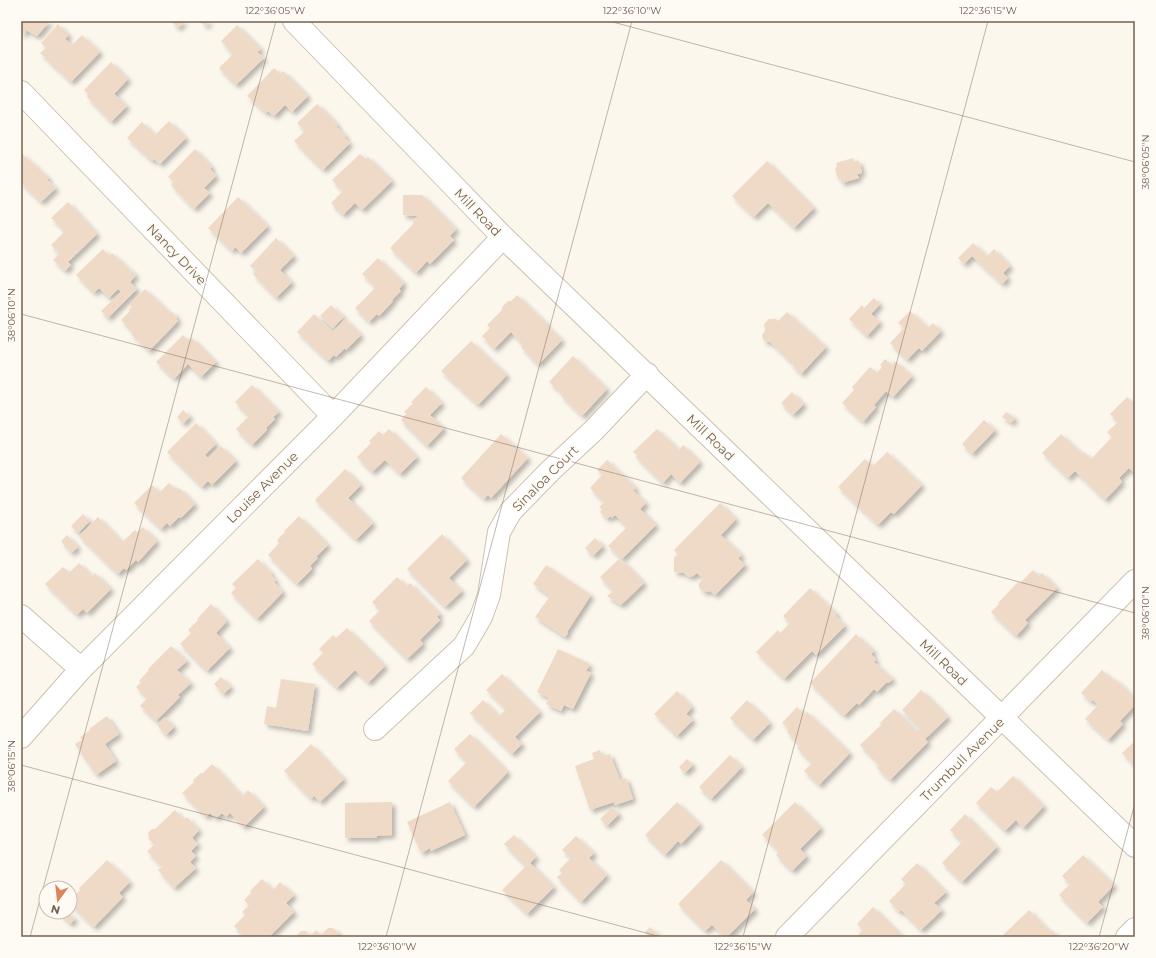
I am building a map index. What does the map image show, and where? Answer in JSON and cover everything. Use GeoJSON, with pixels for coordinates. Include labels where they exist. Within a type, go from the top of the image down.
{"type":"FeatureCollection","features":[{"type":"Feature","properties":{"kind":"street","name":"Mill Road"},"geometry":{"type":"LineString","coordinates":[[294,21],[503,237],[647,374],[1135,846]]}},
{"type":"Feature","properties":{"kind":"street","name":"Nancy Drive"},"geometry":{"type":"LineString","coordinates":[[21,92],[333,416]]}},
{"type":"Feature","properties":{"kind":"street","name":"Louise Avenue"},"geometry":{"type":"LineString","coordinates":[[21,737],[81,669],[333,416],[503,237]]}},
{"type":"Feature","properties":{"kind":"street","name":"Sinaloa Court"},"geometry":{"type":"LineString","coordinates":[[376,729],[464,646],[480,617],[489,595],[499,532],[511,511],[550,471],[594,430],[647,374]]}},
{"type":"Feature","properties":{"kind":"street","name":"Trumbull Avenue"},"geometry":{"type":"LineString","coordinates":[[787,937],[1135,581]]}},
{"type":"Feature","properties":{"kind":"street"},"geometry":{"type":"LineString","coordinates":[[21,616],[81,669]]}},
{"type":"Feature","properties":{"kind":"street"},"geometry":{"type":"LineString","coordinates":[[1127,937],[1135,929]]}},
{"type":"Feature","properties":{"kind":"building"},"geometry":{"type":"Polygon","coordinates":[[[21,21],[50,21],[37,36],[26,30],[23,35],[21,33],[21,21]]]}},
{"type":"Feature","properties":{"kind":"building"},"geometry":{"type":"Polygon","coordinates":[[[171,21],[185,21],[178,28],[171,21]]]}},
{"type":"Feature","properties":{"kind":"building"},"geometry":{"type":"Polygon","coordinates":[[[200,21],[210,21],[205,26],[200,21]]]}},
{"type":"Feature","properties":{"kind":"building"},"geometry":{"type":"Polygon","coordinates":[[[58,24],[69,35],[65,39],[72,45],[82,35],[100,52],[71,82],[40,53],[46,48],[41,43],[58,24]]]}},
{"type":"Feature","properties":{"kind":"building"},"geometry":{"type":"Polygon","coordinates":[[[237,25],[261,49],[257,52],[264,58],[236,85],[219,68],[233,54],[221,41],[237,25]]]}},
{"type":"Feature","properties":{"kind":"building"},"geometry":{"type":"Polygon","coordinates":[[[111,62],[128,79],[114,94],[127,106],[111,122],[87,97],[89,95],[84,90],[111,62]]]}},
{"type":"Feature","properties":{"kind":"building"},"geometry":{"type":"Polygon","coordinates":[[[274,68],[280,74],[283,71],[308,96],[292,112],[285,105],[274,116],[268,111],[266,113],[247,96],[274,68]]]}},
{"type":"Feature","properties":{"kind":"building"},"geometry":{"type":"Polygon","coordinates":[[[317,104],[338,125],[336,126],[346,136],[344,137],[350,143],[323,170],[294,141],[305,131],[297,123],[317,104]]]}},
{"type":"Feature","properties":{"kind":"building"},"geometry":{"type":"Polygon","coordinates":[[[169,121],[186,138],[160,164],[154,159],[152,161],[127,138],[142,122],[155,135],[169,121]]]}},
{"type":"Feature","properties":{"kind":"building"},"geometry":{"type":"Polygon","coordinates":[[[195,149],[212,167],[210,169],[216,176],[204,188],[210,193],[194,209],[171,185],[174,182],[168,177],[195,149]]]}},
{"type":"Feature","properties":{"kind":"building"},"geometry":{"type":"Polygon","coordinates":[[[21,153],[49,178],[47,180],[56,188],[41,202],[21,183],[21,153]]]}},
{"type":"Feature","properties":{"kind":"building"},"geometry":{"type":"Polygon","coordinates":[[[360,154],[366,159],[368,157],[392,181],[362,210],[355,203],[343,215],[331,203],[343,191],[332,180],[360,154]]]}},
{"type":"Feature","properties":{"kind":"building"},"geometry":{"type":"Polygon","coordinates":[[[853,158],[854,162],[859,161],[862,173],[857,174],[859,178],[841,183],[840,177],[837,177],[835,168],[837,167],[836,163],[853,158]]]}},
{"type":"Feature","properties":{"kind":"building"},"geometry":{"type":"Polygon","coordinates":[[[767,161],[814,208],[794,228],[768,203],[754,217],[732,196],[767,161]]]}},
{"type":"Feature","properties":{"kind":"building"},"geometry":{"type":"Polygon","coordinates":[[[403,195],[422,195],[456,229],[450,236],[454,240],[430,264],[427,261],[416,273],[390,248],[414,223],[412,221],[418,216],[403,215],[403,195]]]}},
{"type":"Feature","properties":{"kind":"building"},"geometry":{"type":"Polygon","coordinates":[[[238,197],[268,226],[241,253],[235,247],[232,251],[208,228],[238,197]]]}},
{"type":"Feature","properties":{"kind":"building"},"geometry":{"type":"Polygon","coordinates":[[[68,202],[97,234],[68,262],[71,265],[65,271],[53,260],[59,254],[51,245],[65,231],[51,218],[68,202]]]}},
{"type":"Feature","properties":{"kind":"building"},"geometry":{"type":"Polygon","coordinates":[[[276,238],[294,256],[280,270],[292,282],[276,298],[253,274],[256,271],[250,266],[276,238]]]}},
{"type":"Feature","properties":{"kind":"building"},"geometry":{"type":"Polygon","coordinates":[[[973,243],[987,256],[994,249],[1010,266],[1003,273],[1008,278],[1002,284],[972,256],[964,264],[958,258],[973,243]]]}},
{"type":"Feature","properties":{"kind":"building"},"geometry":{"type":"Polygon","coordinates":[[[103,249],[109,256],[112,253],[136,275],[130,282],[137,289],[108,318],[101,311],[121,292],[118,289],[109,298],[99,288],[94,293],[76,275],[103,249]]]}},
{"type":"Feature","properties":{"kind":"building"},"geometry":{"type":"Polygon","coordinates":[[[378,258],[404,283],[399,289],[401,291],[392,300],[393,301],[379,316],[377,314],[369,322],[355,308],[376,287],[362,274],[378,258]]]}},
{"type":"Feature","properties":{"kind":"building"},"geometry":{"type":"Polygon","coordinates":[[[145,289],[170,313],[172,312],[177,317],[176,319],[178,321],[149,351],[131,334],[133,332],[121,320],[130,311],[128,310],[132,307],[129,305],[145,289]]]}},
{"type":"Feature","properties":{"kind":"building"},"geometry":{"type":"Polygon","coordinates":[[[517,295],[562,340],[538,365],[521,347],[523,345],[511,332],[494,349],[482,336],[490,328],[487,325],[502,310],[502,307],[517,295]]]}},
{"type":"Feature","properties":{"kind":"building"},"geometry":{"type":"Polygon","coordinates":[[[874,298],[880,304],[871,314],[880,322],[867,336],[849,319],[862,305],[864,308],[874,298]]]}},
{"type":"Feature","properties":{"kind":"building"},"geometry":{"type":"Polygon","coordinates":[[[331,305],[344,317],[333,328],[320,316],[331,305]]]}},
{"type":"Feature","properties":{"kind":"building"},"geometry":{"type":"Polygon","coordinates":[[[910,311],[928,328],[933,323],[941,331],[922,351],[919,348],[907,360],[890,343],[904,328],[898,323],[910,311]]]}},
{"type":"Feature","properties":{"kind":"building"},"geometry":{"type":"Polygon","coordinates":[[[787,312],[826,347],[801,374],[792,365],[793,364],[770,342],[764,341],[762,335],[765,331],[764,324],[769,319],[776,319],[778,321],[787,312]]]}},
{"type":"Feature","properties":{"kind":"building"},"geometry":{"type":"Polygon","coordinates":[[[314,314],[333,332],[345,319],[361,335],[346,350],[345,348],[336,357],[334,355],[328,361],[297,332],[314,314]]]}},
{"type":"Feature","properties":{"kind":"building"},"geometry":{"type":"Polygon","coordinates":[[[183,335],[189,341],[192,338],[216,362],[201,377],[188,364],[174,379],[156,362],[183,335]]]}},
{"type":"Feature","properties":{"kind":"building"},"geometry":{"type":"Polygon","coordinates":[[[471,341],[507,375],[478,405],[441,371],[471,341]]]}},
{"type":"Feature","properties":{"kind":"building"},"geometry":{"type":"Polygon","coordinates":[[[573,356],[607,389],[582,416],[561,396],[563,394],[549,382],[573,356]]]}},
{"type":"Feature","properties":{"kind":"building"},"geometry":{"type":"Polygon","coordinates":[[[885,359],[892,365],[895,361],[912,376],[893,397],[886,391],[874,405],[876,407],[863,422],[842,403],[854,390],[852,387],[870,367],[877,373],[882,367],[880,365],[885,359]]]}},
{"type":"Feature","properties":{"kind":"building"},"geometry":{"type":"Polygon","coordinates":[[[252,385],[279,412],[273,417],[275,419],[266,428],[267,430],[252,445],[236,429],[249,416],[235,402],[252,385]]]}},
{"type":"Feature","properties":{"kind":"building"},"geometry":{"type":"Polygon","coordinates":[[[426,387],[442,403],[430,415],[444,428],[427,446],[401,420],[406,414],[404,412],[413,403],[411,402],[426,387]]]}},
{"type":"Feature","properties":{"kind":"building"},"geometry":{"type":"Polygon","coordinates":[[[792,392],[804,404],[793,415],[781,403],[792,392]]]}},
{"type":"Feature","properties":{"kind":"building"},"geometry":{"type":"Polygon","coordinates":[[[1127,397],[1135,404],[1135,474],[1129,468],[1119,478],[1122,482],[1105,500],[1075,471],[1068,478],[1042,453],[1061,434],[1082,454],[1084,452],[1091,459],[1112,437],[1107,432],[1118,422],[1110,414],[1127,397]]]}},
{"type":"Feature","properties":{"kind":"building"},"geometry":{"type":"Polygon","coordinates":[[[183,410],[190,416],[183,424],[177,417],[183,410]]]}},
{"type":"Feature","properties":{"kind":"building"},"geometry":{"type":"Polygon","coordinates":[[[1006,412],[1015,418],[1011,423],[1002,417],[1006,412]]]}},
{"type":"Feature","properties":{"kind":"building"},"geometry":{"type":"Polygon","coordinates":[[[984,420],[995,430],[972,454],[962,444],[984,420]]]}},
{"type":"Feature","properties":{"kind":"building"},"geometry":{"type":"Polygon","coordinates":[[[196,423],[216,444],[205,455],[208,458],[221,446],[236,461],[212,485],[208,481],[202,487],[167,452],[196,423]]]}},
{"type":"Feature","properties":{"kind":"building"},"geometry":{"type":"Polygon","coordinates":[[[389,429],[417,457],[400,474],[385,460],[372,472],[357,457],[371,443],[369,441],[379,431],[383,435],[389,429]]]}},
{"type":"Feature","properties":{"kind":"building"},"geometry":{"type":"Polygon","coordinates":[[[657,429],[679,450],[683,445],[700,462],[680,483],[671,474],[663,483],[636,457],[637,455],[633,452],[657,429]]]}},
{"type":"Feature","properties":{"kind":"building"},"geometry":{"type":"Polygon","coordinates":[[[501,434],[528,458],[491,498],[488,495],[484,499],[461,478],[501,434]]]}},
{"type":"Feature","properties":{"kind":"building"},"geometry":{"type":"Polygon","coordinates":[[[887,452],[922,485],[894,514],[891,512],[878,525],[838,487],[865,459],[873,466],[887,452]]]}},
{"type":"Feature","properties":{"kind":"building"},"geometry":{"type":"Polygon","coordinates":[[[607,460],[636,488],[633,490],[646,503],[640,509],[656,525],[622,559],[608,546],[627,527],[615,515],[612,518],[610,516],[607,519],[600,512],[602,510],[599,507],[604,502],[590,488],[602,475],[597,470],[607,460]]]}},
{"type":"Feature","properties":{"kind":"building"},"geometry":{"type":"Polygon","coordinates":[[[345,469],[361,485],[348,498],[373,523],[356,540],[315,500],[345,469]]]}},
{"type":"Feature","properties":{"kind":"building"},"geometry":{"type":"Polygon","coordinates":[[[169,483],[177,490],[179,488],[195,504],[181,518],[179,517],[170,526],[167,523],[161,529],[134,503],[152,485],[160,492],[169,483]]]}},
{"type":"Feature","properties":{"kind":"building"},"geometry":{"type":"Polygon","coordinates":[[[720,503],[736,519],[721,535],[742,555],[738,558],[745,565],[715,595],[710,591],[704,592],[699,587],[699,583],[703,578],[697,573],[689,577],[684,573],[674,572],[674,557],[677,556],[677,553],[674,550],[720,503]]]}},
{"type":"Feature","properties":{"kind":"building"},"geometry":{"type":"Polygon","coordinates":[[[83,514],[90,521],[78,533],[71,526],[83,514]]]}},
{"type":"Feature","properties":{"kind":"building"},"geometry":{"type":"Polygon","coordinates":[[[299,516],[328,545],[316,557],[318,558],[310,566],[312,569],[297,584],[268,555],[279,543],[277,540],[285,532],[284,531],[299,516]]]}},
{"type":"Feature","properties":{"kind":"building"},"geometry":{"type":"Polygon","coordinates":[[[98,517],[122,542],[135,530],[137,532],[143,527],[157,541],[138,562],[136,560],[126,570],[124,568],[118,574],[79,536],[98,517]]]}},
{"type":"Feature","properties":{"kind":"building"},"geometry":{"type":"Polygon","coordinates":[[[442,534],[467,560],[449,578],[462,591],[445,607],[407,569],[442,534]]]}},
{"type":"Feature","properties":{"kind":"building"},"geometry":{"type":"Polygon","coordinates":[[[67,535],[78,547],[71,553],[61,541],[67,535]]]}},
{"type":"Feature","properties":{"kind":"building"},"geometry":{"type":"Polygon","coordinates":[[[595,538],[603,546],[593,556],[585,548],[595,538]]]}},
{"type":"Feature","properties":{"kind":"building"},"geometry":{"type":"Polygon","coordinates":[[[258,559],[272,574],[271,575],[276,580],[274,582],[283,592],[257,619],[231,593],[236,588],[232,584],[258,559]]]}},
{"type":"Feature","properties":{"kind":"building"},"geometry":{"type":"Polygon","coordinates":[[[619,559],[623,563],[624,562],[644,583],[621,605],[607,596],[613,591],[600,577],[619,559]]]}},
{"type":"Feature","properties":{"kind":"building"},"geometry":{"type":"Polygon","coordinates":[[[79,563],[92,576],[95,573],[111,589],[87,613],[83,609],[77,615],[45,584],[63,567],[69,573],[79,563]]]}},
{"type":"Feature","properties":{"kind":"building"},"geometry":{"type":"Polygon","coordinates":[[[546,565],[591,595],[565,637],[535,617],[550,596],[533,584],[546,565]]]}},
{"type":"Feature","properties":{"kind":"building"},"geometry":{"type":"Polygon","coordinates":[[[1033,570],[1039,576],[1042,573],[1057,588],[1025,620],[1028,623],[1016,636],[991,612],[1018,582],[1020,583],[1033,570]]]}},
{"type":"Feature","properties":{"kind":"building"},"geometry":{"type":"Polygon","coordinates":[[[397,577],[407,586],[410,583],[440,614],[437,617],[440,620],[420,640],[423,644],[407,659],[369,621],[380,610],[372,602],[397,577]]]}},
{"type":"Feature","properties":{"kind":"building"},"geometry":{"type":"Polygon","coordinates":[[[810,588],[837,614],[835,615],[845,626],[816,655],[812,651],[784,679],[756,652],[778,630],[780,633],[790,623],[783,616],[810,588]]]}},
{"type":"Feature","properties":{"kind":"building"},"geometry":{"type":"Polygon","coordinates":[[[211,604],[227,621],[216,633],[230,648],[207,671],[180,644],[191,633],[188,630],[211,604]]]}},
{"type":"Feature","properties":{"kind":"building"},"geometry":{"type":"Polygon","coordinates":[[[347,628],[385,666],[368,683],[355,670],[337,688],[312,664],[323,653],[319,649],[333,635],[336,638],[347,628]]]}},
{"type":"Feature","properties":{"kind":"building"},"geometry":{"type":"Polygon","coordinates":[[[856,634],[874,651],[871,654],[876,659],[874,662],[893,679],[888,683],[887,682],[877,692],[874,689],[859,705],[857,703],[844,716],[810,683],[856,634]]]}},
{"type":"Feature","properties":{"kind":"building"},"geometry":{"type":"Polygon","coordinates":[[[171,646],[187,661],[177,670],[191,683],[178,695],[180,697],[156,721],[140,706],[147,698],[136,687],[141,682],[139,681],[149,670],[148,669],[171,646]]]}},
{"type":"Feature","properties":{"kind":"building"},"geometry":{"type":"Polygon","coordinates":[[[558,649],[590,664],[586,671],[591,673],[573,709],[564,705],[561,711],[546,704],[549,698],[537,692],[558,649]]]}},
{"type":"Feature","properties":{"kind":"building"},"geometry":{"type":"Polygon","coordinates":[[[1102,670],[1112,680],[1114,678],[1135,698],[1135,705],[1120,721],[1123,724],[1108,740],[1085,719],[1098,705],[1093,700],[1091,702],[1081,693],[1102,670]]]}},
{"type":"Feature","properties":{"kind":"building"},"geometry":{"type":"Polygon","coordinates":[[[502,674],[540,712],[515,737],[522,744],[512,754],[470,713],[483,700],[499,716],[506,709],[486,690],[502,674]]]}},
{"type":"Feature","properties":{"kind":"building"},"geometry":{"type":"Polygon","coordinates":[[[221,677],[231,687],[223,694],[214,684],[221,677]]]}},
{"type":"Feature","properties":{"kind":"building"},"geometry":{"type":"Polygon","coordinates":[[[281,679],[315,684],[308,731],[264,724],[267,706],[276,708],[281,679]]]}},
{"type":"Feature","properties":{"kind":"building"},"geometry":{"type":"Polygon","coordinates":[[[921,690],[948,717],[925,739],[928,742],[890,780],[877,768],[879,766],[874,759],[860,745],[881,725],[880,723],[894,709],[916,731],[920,728],[902,710],[921,690]]]}},
{"type":"Feature","properties":{"kind":"building"},"geometry":{"type":"Polygon","coordinates":[[[677,691],[692,707],[686,714],[693,720],[677,736],[654,714],[677,691]]]}},
{"type":"Feature","properties":{"kind":"building"},"geometry":{"type":"Polygon","coordinates":[[[747,700],[770,723],[753,740],[730,718],[747,700]]]}},
{"type":"Feature","properties":{"kind":"building"},"geometry":{"type":"Polygon","coordinates":[[[797,707],[804,714],[807,712],[850,753],[819,785],[804,771],[812,763],[797,748],[800,745],[787,732],[789,729],[782,723],[797,707]]]}},
{"type":"Feature","properties":{"kind":"building"},"geometry":{"type":"Polygon","coordinates":[[[107,716],[119,734],[105,744],[116,761],[96,775],[75,744],[82,740],[80,737],[90,730],[89,729],[107,716]]]}},
{"type":"Feature","properties":{"kind":"building"},"geometry":{"type":"Polygon","coordinates":[[[165,717],[174,727],[166,735],[157,725],[165,717]]]}},
{"type":"Feature","properties":{"kind":"building"},"geometry":{"type":"Polygon","coordinates":[[[470,734],[508,772],[474,807],[448,781],[467,762],[454,749],[470,734]]]}},
{"type":"Feature","properties":{"kind":"building"},"geometry":{"type":"Polygon","coordinates":[[[1135,741],[1135,766],[1122,753],[1135,741]]]}},
{"type":"Feature","properties":{"kind":"building"},"geometry":{"type":"Polygon","coordinates":[[[311,744],[344,779],[320,802],[314,796],[311,799],[284,771],[311,744]]]}},
{"type":"Feature","properties":{"kind":"building"},"geometry":{"type":"Polygon","coordinates":[[[600,750],[602,756],[610,754],[620,780],[626,778],[633,799],[615,805],[614,802],[590,810],[575,766],[594,759],[592,753],[600,750]]]}},
{"type":"Feature","properties":{"kind":"building"},"geometry":{"type":"Polygon","coordinates":[[[730,755],[742,767],[711,799],[699,787],[730,755]]]}},
{"type":"Feature","properties":{"kind":"building"},"geometry":{"type":"Polygon","coordinates":[[[687,759],[693,765],[685,773],[679,767],[687,759]]]}},
{"type":"Feature","properties":{"kind":"building"},"geometry":{"type":"Polygon","coordinates":[[[212,764],[242,796],[248,790],[264,807],[244,827],[230,813],[226,817],[222,813],[216,818],[210,813],[206,817],[182,793],[194,782],[193,780],[212,764]]]}},
{"type":"Feature","properties":{"kind":"building"},"geometry":{"type":"Polygon","coordinates":[[[1013,776],[1044,806],[1023,828],[1016,820],[1005,831],[976,803],[991,787],[997,792],[1013,776]]]}},
{"type":"Feature","properties":{"kind":"building"},"geometry":{"type":"Polygon","coordinates":[[[392,802],[392,835],[377,836],[377,838],[345,838],[345,803],[392,802]]]}},
{"type":"Feature","properties":{"kind":"building"},"geometry":{"type":"Polygon","coordinates":[[[450,802],[465,835],[431,851],[430,848],[421,853],[407,822],[450,802]]]}},
{"type":"Feature","properties":{"kind":"building"},"geometry":{"type":"Polygon","coordinates":[[[677,802],[700,824],[681,844],[678,841],[665,855],[645,835],[677,802]]]}},
{"type":"Feature","properties":{"kind":"building"},"geometry":{"type":"Polygon","coordinates":[[[795,802],[821,828],[800,849],[807,856],[792,871],[776,855],[779,851],[762,835],[795,802]]]}},
{"type":"Feature","properties":{"kind":"building"},"geometry":{"type":"Polygon","coordinates":[[[612,807],[619,814],[607,826],[600,819],[612,807]]]}},
{"type":"Feature","properties":{"kind":"building"},"geometry":{"type":"Polygon","coordinates":[[[175,810],[184,820],[187,817],[199,830],[192,838],[198,844],[191,851],[196,856],[190,862],[196,868],[174,888],[158,870],[162,867],[147,851],[154,845],[149,839],[148,833],[152,829],[155,829],[175,810]]]}},
{"type":"Feature","properties":{"kind":"building"},"geometry":{"type":"Polygon","coordinates":[[[965,814],[997,847],[962,882],[942,863],[962,842],[950,830],[965,814]]]}},
{"type":"Feature","properties":{"kind":"building"},"geometry":{"type":"Polygon","coordinates":[[[514,835],[536,857],[530,863],[554,887],[527,914],[502,890],[526,866],[504,844],[514,835]]]}},
{"type":"Feature","properties":{"kind":"building"},"geometry":{"type":"Polygon","coordinates":[[[576,836],[594,853],[589,858],[607,875],[581,902],[557,877],[562,873],[559,870],[571,858],[562,850],[576,836]]]}},
{"type":"Feature","properties":{"kind":"building"},"geometry":{"type":"Polygon","coordinates":[[[1083,855],[1114,885],[1098,902],[1103,907],[1087,923],[1059,895],[1070,884],[1062,876],[1083,855]]]}},
{"type":"Feature","properties":{"kind":"building"},"geometry":{"type":"Polygon","coordinates":[[[107,860],[130,882],[119,893],[123,897],[94,927],[78,912],[79,888],[107,860]]]}},
{"type":"Feature","properties":{"kind":"building"},"geometry":{"type":"Polygon","coordinates":[[[721,860],[753,892],[746,900],[755,909],[727,937],[725,937],[712,925],[705,931],[678,904],[721,860]]]}},
{"type":"Feature","properties":{"kind":"building"},"geometry":{"type":"Polygon","coordinates":[[[917,863],[946,892],[934,903],[942,910],[921,930],[901,910],[899,912],[889,901],[906,884],[901,879],[917,863]]]}},
{"type":"Feature","properties":{"kind":"building"},"geometry":{"type":"Polygon","coordinates":[[[262,879],[273,890],[280,882],[294,895],[286,903],[294,912],[269,937],[240,937],[242,934],[234,926],[245,915],[242,912],[249,905],[244,900],[251,893],[250,891],[262,879]]]}},
{"type":"Feature","properties":{"kind":"building"},"geometry":{"type":"Polygon","coordinates":[[[873,907],[902,936],[901,937],[856,937],[863,930],[857,924],[873,907]]]}},
{"type":"Feature","properties":{"kind":"building"},"geometry":{"type":"Polygon","coordinates":[[[1029,910],[1050,932],[1052,930],[1058,937],[1001,937],[1029,910]]]}},
{"type":"Feature","properties":{"kind":"building"},"geometry":{"type":"Polygon","coordinates":[[[66,920],[74,920],[70,924],[66,920]]]}},
{"type":"Feature","properties":{"kind":"building"},"geometry":{"type":"Polygon","coordinates":[[[650,927],[661,937],[650,937],[645,932],[650,927]]]}},
{"type":"Feature","properties":{"kind":"building"},"geometry":{"type":"Polygon","coordinates":[[[328,928],[333,928],[339,933],[336,936],[337,937],[295,937],[301,931],[306,931],[310,936],[316,930],[321,935],[328,928]]]}}]}
